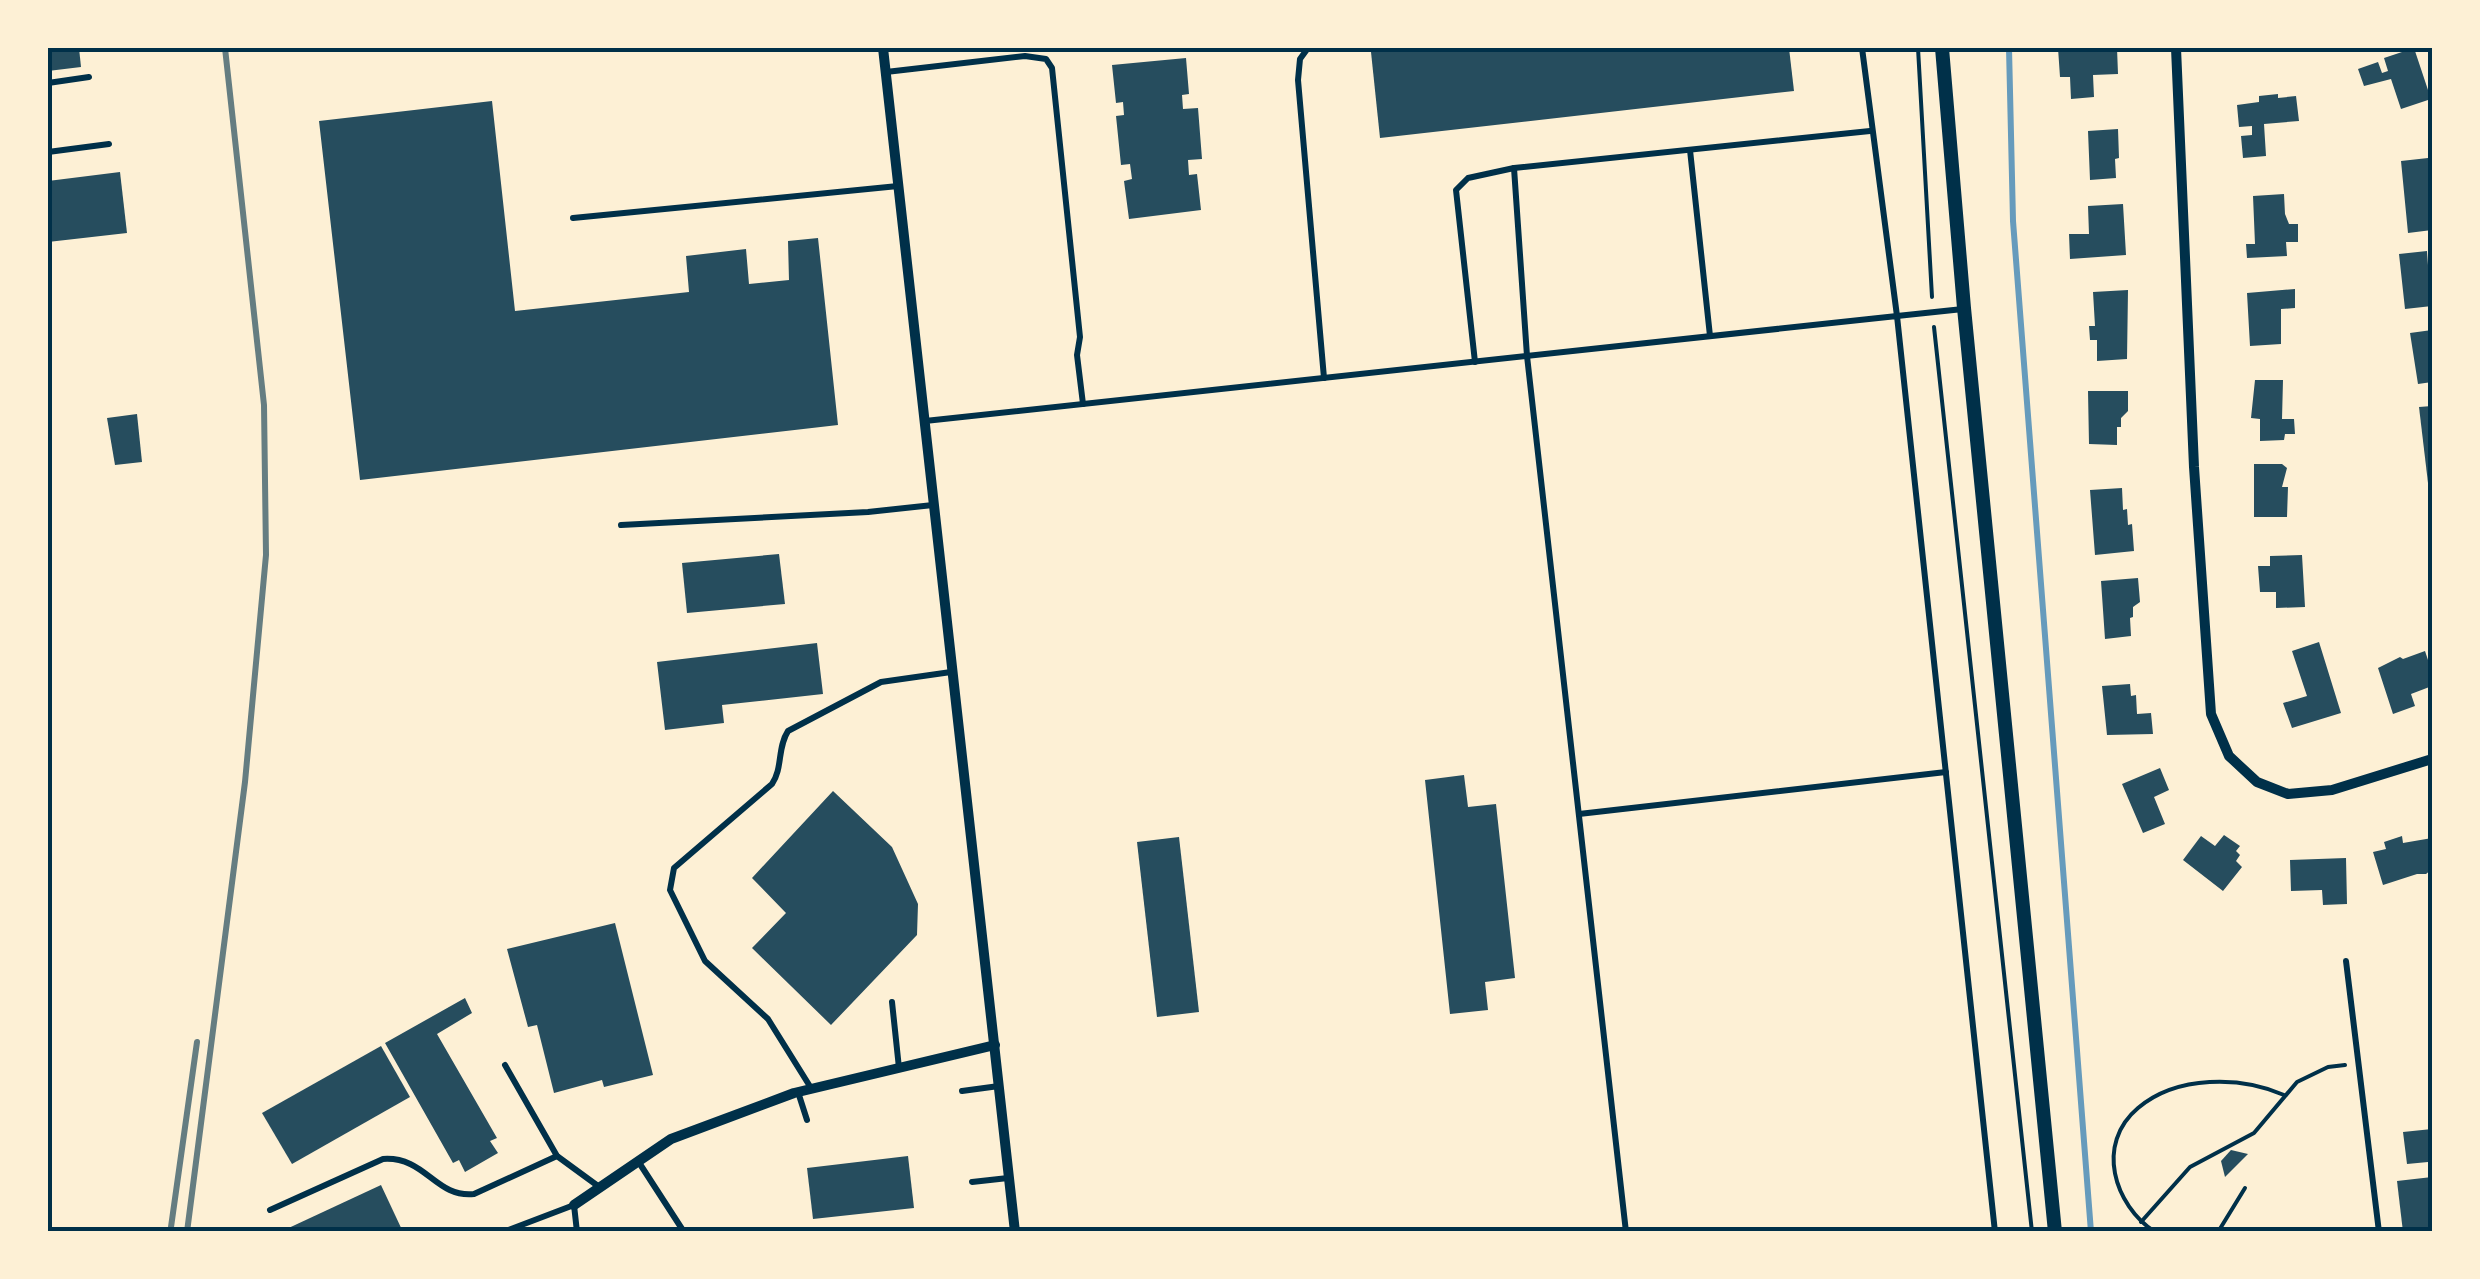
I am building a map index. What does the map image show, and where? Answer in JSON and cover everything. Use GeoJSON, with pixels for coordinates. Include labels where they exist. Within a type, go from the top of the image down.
{"type":"FeatureCollection","features":[{"type":"Feature","properties":{"kind":"street"},"geometry":{"type":"LineString","coordinates":[[883,48],[1015,1232]]}},
{"type":"Feature","properties":{"kind":"street"},"geometry":{"type":"LineString","coordinates":[[1942,48],[2054,1232]]}},
{"type":"Feature","properties":{"kind":"street"},"geometry":{"type":"LineString","coordinates":[[2176,48],[2194,467],[2211,714],[2228,756],[2257,782],[2288,794],[2332,790],[2432,759]]}},
{"type":"Feature","properties":{"kind":"street"},"geometry":{"type":"LineString","coordinates":[[574,1205],[671,1140],[798,1092],[995,1044]]}},
{"type":"Feature","properties":{"kind":"lane"},"geometry":{"type":"LineString","coordinates":[[1308,48],[1300,59],[1298,80],[1324,378]]}},
{"type":"Feature","properties":{"kind":"lane"},"geometry":{"type":"LineString","coordinates":[[1862,48],[1897,316],[1996,1232]]}},
{"type":"Feature","properties":{"kind":"lane"},"geometry":{"type":"LineString","coordinates":[[886,72],[1025,56],[1046,60],[1052,68],[1080,336],[1076,355],[1084,404]]}},
{"type":"Feature","properties":{"kind":"lane"},"geometry":{"type":"LineString","coordinates":[[48,83],[89,78]]}},
{"type":"Feature","properties":{"kind":"lane"},"geometry":{"type":"LineString","coordinates":[[1475,362],[1456,190],[1468,178],[1514,168],[1870,131]]}},
{"type":"Feature","properties":{"kind":"lane"},"geometry":{"type":"LineString","coordinates":[[48,152],[109,144]]}},
{"type":"Feature","properties":{"kind":"lane"},"geometry":{"type":"LineString","coordinates":[[1690,150],[1710,336]]}},
{"type":"Feature","properties":{"kind":"lane"},"geometry":{"type":"LineString","coordinates":[[1514,168],[1527,356],[1626,1232]]}},
{"type":"Feature","properties":{"kind":"lane"},"geometry":{"type":"LineString","coordinates":[[573,218],[898,186]]}},
{"type":"Feature","properties":{"kind":"lane"},"geometry":{"type":"LineString","coordinates":[[924,421],[1964,308]]}},
{"type":"Feature","properties":{"kind":"lane"},"geometry":{"type":"LineString","coordinates":[[621,525],[933,506]]}},
{"type":"Feature","properties":{"kind":"lane"},"geometry":{"type":"LineString","coordinates":[[812,1089],[768,1020],[704,961],[670,890],[674,868],[772,784],[778,775],[782,740],[788,731],[881,682],[951,672]]}},
{"type":"Feature","properties":{"kind":"lane"},"geometry":{"type":"LineString","coordinates":[[1579,814],[1946,772]]}},
{"type":"Feature","properties":{"kind":"lane"},"geometry":{"type":"LineString","coordinates":[[2346,961],[2379,1232]]}},
{"type":"Feature","properties":{"kind":"lane"},"geometry":{"type":"LineString","coordinates":[[892,1002],[899,1068]]}},
{"type":"Feature","properties":{"kind":"lane"},"geometry":{"type":"LineString","coordinates":[[505,1065],[556,1156],[598,1186]]}},
{"type":"Feature","properties":{"kind":"lane"},"geometry":{"type":"LineString","coordinates":[[962,1092],[1000,1086]]}},
{"type":"Feature","properties":{"kind":"lane"},"geometry":{"type":"LineString","coordinates":[[798,1092],[807,1120]]}},
{"type":"Feature","properties":{"kind":"lane"},"geometry":{"type":"LineString","coordinates":[[270,1210],[383,1159],[401,1158],[462,1195],[474,1194],[556,1156]]}},
{"type":"Feature","properties":{"kind":"lane"},"geometry":{"type":"LineString","coordinates":[[638,1161],[684,1232]]}},
{"type":"Feature","properties":{"kind":"lane"},"geometry":{"type":"LineString","coordinates":[[972,1182],[1009,1178]]}},
{"type":"Feature","properties":{"kind":"lane"},"geometry":{"type":"LineString","coordinates":[[503,1232],[574,1205],[577,1232]]}},
{"type":"Feature","properties":{"kind":"path"},"geometry":{"type":"LineString","coordinates":[[1918,48],[1933,313],[2032,1232]]}},
{"type":"Feature","properties":{"kind":"path"},"geometry":{"type":"LineString","coordinates":[[2140,1222],[2190,1166],[2254,1134],[2284,1095],[2309,1074],[2360,1062]]}},
{"type":"Feature","properties":{"kind":"path"},"geometry":{"type":"LineString","coordinates":[[2155,1232],[2140,1222],[2121,1196],[2113,1159],[2117,1139],[2136,1109],[2167,1092],[2220,1081],[2255,1084],[2284,1095]]}},
{"type":"Feature","properties":{"kind":"path"},"geometry":{"type":"LineString","coordinates":[[2218,1232],[2246,1188]]}},
{"type":"Feature","properties":{"kind":"building"},"geometry":{"type":"Polygon","coordinates":[[[48,48],[79,48],[81,67],[48,71],[48,48]]]}},
{"type":"Feature","properties":{"kind":"building"},"geometry":{"type":"Polygon","coordinates":[[[1408,48],[1789,48],[1794,91],[1380,138],[1371,52],[1408,48]]]}},
{"type":"Feature","properties":{"kind":"building"},"geometry":{"type":"Polygon","coordinates":[[[2058,48],[2117,48],[2118,74],[2093,75],[2094,97],[2071,99],[2070,77],[2060,77],[2058,48]]]}},
{"type":"Feature","properties":{"kind":"building"},"geometry":{"type":"Polygon","coordinates":[[[2414,48],[2431,99],[2401,109],[2391,79],[2364,86],[2358,69],[2378,62],[2382,73],[2388,71],[2384,58],[2414,48]]]}},
{"type":"Feature","properties":{"kind":"building"},"geometry":{"type":"Polygon","coordinates":[[[1186,58],[1189,94],[1182,95],[1183,109],[1198,108],[1202,159],[1188,160],[1189,175],[1197,174],[1201,210],[1129,219],[1124,181],[1132,179],[1130,164],[1121,165],[1116,116],[1124,115],[1123,102],[1116,103],[1112,65],[1186,58]]]}},
{"type":"Feature","properties":{"kind":"building"},"geometry":{"type":"Polygon","coordinates":[[[2278,94],[2278,98],[2296,96],[2299,121],[2264,124],[2266,156],[2243,158],[2241,136],[2252,135],[2252,126],[2239,127],[2237,105],[2278,94]]]}},
{"type":"Feature","properties":{"kind":"building"},"geometry":{"type":"Polygon","coordinates":[[[492,101],[515,311],[689,292],[686,256],[746,249],[749,284],[789,280],[788,241],[818,238],[838,425],[360,480],[319,121],[492,101]]]}},
{"type":"Feature","properties":{"kind":"building"},"geometry":{"type":"Polygon","coordinates":[[[2118,129],[2116,178],[2090,180],[2088,131],[2118,129]]]}},
{"type":"Feature","properties":{"kind":"building"},"geometry":{"type":"Polygon","coordinates":[[[2428,158],[2432,230],[2408,233],[2401,161],[2428,158]]]}},
{"type":"Feature","properties":{"kind":"building"},"geometry":{"type":"Polygon","coordinates":[[[120,172],[127,233],[48,242],[48,181],[120,172]]]}},
{"type":"Feature","properties":{"kind":"building"},"geometry":{"type":"Polygon","coordinates":[[[2284,194],[2289,224],[2298,224],[2298,242],[2286,242],[2287,256],[2247,258],[2246,244],[2255,244],[2253,196],[2284,194]]]}},
{"type":"Feature","properties":{"kind":"building"},"geometry":{"type":"Polygon","coordinates":[[[2123,204],[2126,255],[2070,259],[2069,234],[2089,234],[2088,206],[2123,204]]]}},
{"type":"Feature","properties":{"kind":"building"},"geometry":{"type":"Polygon","coordinates":[[[2427,251],[2428,265],[2432,265],[2432,306],[2405,309],[2399,254],[2427,251]]]}},
{"type":"Feature","properties":{"kind":"building"},"geometry":{"type":"Polygon","coordinates":[[[2295,289],[2295,308],[2281,309],[2281,344],[2250,346],[2247,293],[2295,289]]]}},
{"type":"Feature","properties":{"kind":"building"},"geometry":{"type":"Polygon","coordinates":[[[2128,290],[2127,359],[2097,361],[2097,340],[2090,340],[2089,326],[2095,326],[2093,292],[2128,290]]]}},
{"type":"Feature","properties":{"kind":"building"},"geometry":{"type":"Polygon","coordinates":[[[2432,330],[2432,382],[2418,384],[2410,333],[2432,330]]]}},
{"type":"Feature","properties":{"kind":"building"},"geometry":{"type":"Polygon","coordinates":[[[2255,380],[2283,380],[2282,419],[2294,419],[2295,434],[2285,434],[2284,440],[2260,441],[2260,419],[2251,418],[2255,380]]]}},
{"type":"Feature","properties":{"kind":"building"},"geometry":{"type":"Polygon","coordinates":[[[2088,391],[2128,391],[2128,411],[2121,418],[2121,427],[2117,427],[2117,445],[2089,444],[2088,391]]]}},
{"type":"Feature","properties":{"kind":"building"},"geometry":{"type":"Polygon","coordinates":[[[2432,406],[2432,482],[2428,483],[2419,407],[2432,406]]]}},
{"type":"Feature","properties":{"kind":"building"},"geometry":{"type":"Polygon","coordinates":[[[137,414],[142,462],[115,465],[107,418],[137,414]]]}},
{"type":"Feature","properties":{"kind":"building"},"geometry":{"type":"Polygon","coordinates":[[[2254,464],[2282,464],[2287,468],[2282,487],[2288,487],[2287,517],[2254,517],[2254,464]]]}},
{"type":"Feature","properties":{"kind":"building"},"geometry":{"type":"Polygon","coordinates":[[[2122,488],[2123,510],[2127,509],[2128,525],[2132,524],[2134,551],[2095,555],[2090,490],[2122,488]]]}},
{"type":"Feature","properties":{"kind":"building"},"geometry":{"type":"Polygon","coordinates":[[[779,554],[785,604],[687,613],[682,563],[779,554]]]}},
{"type":"Feature","properties":{"kind":"building"},"geometry":{"type":"Polygon","coordinates":[[[2302,555],[2305,607],[2276,608],[2276,592],[2260,592],[2258,566],[2270,566],[2270,556],[2302,555]]]}},
{"type":"Feature","properties":{"kind":"building"},"geometry":{"type":"Polygon","coordinates":[[[2138,578],[2140,602],[2133,607],[2130,618],[2131,636],[2105,639],[2101,581],[2138,578]]]}},
{"type":"Feature","properties":{"kind":"building"},"geometry":{"type":"Polygon","coordinates":[[[2319,642],[2341,713],[2292,728],[2283,703],[2307,696],[2292,651],[2319,642]]]}},
{"type":"Feature","properties":{"kind":"building"},"geometry":{"type":"Polygon","coordinates":[[[817,643],[823,694],[722,705],[724,723],[665,730],[657,662],[817,643]]]}},
{"type":"Feature","properties":{"kind":"building"},"geometry":{"type":"Polygon","coordinates":[[[2425,651],[2432,686],[2411,694],[2415,706],[2393,714],[2378,668],[2425,651]]]}},
{"type":"Feature","properties":{"kind":"building"},"geometry":{"type":"Polygon","coordinates":[[[2130,684],[2131,696],[2136,695],[2137,714],[2151,713],[2153,734],[2107,735],[2102,686],[2130,684]]]}},
{"type":"Feature","properties":{"kind":"building"},"geometry":{"type":"Polygon","coordinates":[[[2160,768],[2169,790],[2154,797],[2165,824],[2143,833],[2122,784],[2160,768]]]}},
{"type":"Feature","properties":{"kind":"building"},"geometry":{"type":"Polygon","coordinates":[[[1464,775],[1468,807],[1496,804],[1515,978],[1485,982],[1488,1010],[1450,1014],[1425,780],[1464,775]]]}},
{"type":"Feature","properties":{"kind":"building"},"geometry":{"type":"Polygon","coordinates":[[[833,791],[892,847],[918,904],[917,935],[831,1025],[752,948],[786,913],[752,878],[833,791]]]}},
{"type":"Feature","properties":{"kind":"building"},"geometry":{"type":"Polygon","coordinates":[[[2224,835],[2240,846],[2236,861],[2242,867],[2223,891],[2183,860],[2201,836],[2215,846],[2224,835]]]}},
{"type":"Feature","properties":{"kind":"building"},"geometry":{"type":"Polygon","coordinates":[[[2402,836],[2403,843],[2432,838],[2432,869],[2383,885],[2373,852],[2386,849],[2384,842],[2402,836]]]}},
{"type":"Feature","properties":{"kind":"building"},"geometry":{"type":"Polygon","coordinates":[[[1179,837],[1199,1012],[1157,1017],[1137,842],[1179,837]]]}},
{"type":"Feature","properties":{"kind":"building"},"geometry":{"type":"Polygon","coordinates":[[[2346,858],[2347,904],[2323,905],[2322,890],[2291,891],[2290,860],[2346,858]]]}},
{"type":"Feature","properties":{"kind":"building"},"geometry":{"type":"Polygon","coordinates":[[[615,923],[653,1075],[604,1087],[602,1080],[554,1093],[537,1025],[528,1027],[507,949],[615,923]]]}},
{"type":"Feature","properties":{"kind":"building"},"geometry":{"type":"Polygon","coordinates":[[[465,998],[472,1013],[437,1034],[497,1138],[490,1141],[498,1153],[465,1172],[459,1160],[453,1163],[385,1043],[465,998]]]}},
{"type":"Feature","properties":{"kind":"building"},"geometry":{"type":"Polygon","coordinates":[[[381,1046],[410,1097],[292,1164],[262,1113],[381,1046]]]}},
{"type":"Feature","properties":{"kind":"building"},"geometry":{"type":"Polygon","coordinates":[[[2432,1129],[2430,1175],[2428,1162],[2407,1164],[2403,1132],[2432,1129]]]}},
{"type":"Feature","properties":{"kind":"building"},"geometry":{"type":"Polygon","coordinates":[[[2231,1150],[2248,1154],[2225,1177],[2221,1161],[2231,1150]]]}},
{"type":"Feature","properties":{"kind":"building"},"geometry":{"type":"Polygon","coordinates":[[[908,1156],[914,1208],[813,1219],[807,1168],[908,1156]]]}},
{"type":"Feature","properties":{"kind":"building"},"geometry":{"type":"Polygon","coordinates":[[[2432,1177],[2432,1232],[2403,1232],[2397,1181],[2432,1177]]]}},
{"type":"Feature","properties":{"kind":"building"},"geometry":{"type":"Polygon","coordinates":[[[381,1185],[403,1232],[280,1232],[381,1185]]]}},
{"type":"Feature","properties":{"kind":"waterway"},"geometry":{"type":"LineString","coordinates":[[2009,48],[2013,221],[2091,1232]]}},
{"type":"Feature","properties":{"kind":"railway"},"geometry":{"type":"LineString","coordinates":[[187,1232],[245,782],[266,555],[264,405],[225,48]]}},
{"type":"Feature","properties":{"kind":"railway"},"geometry":{"type":"LineString","coordinates":[[171,1227],[197,1042]]}}]}
